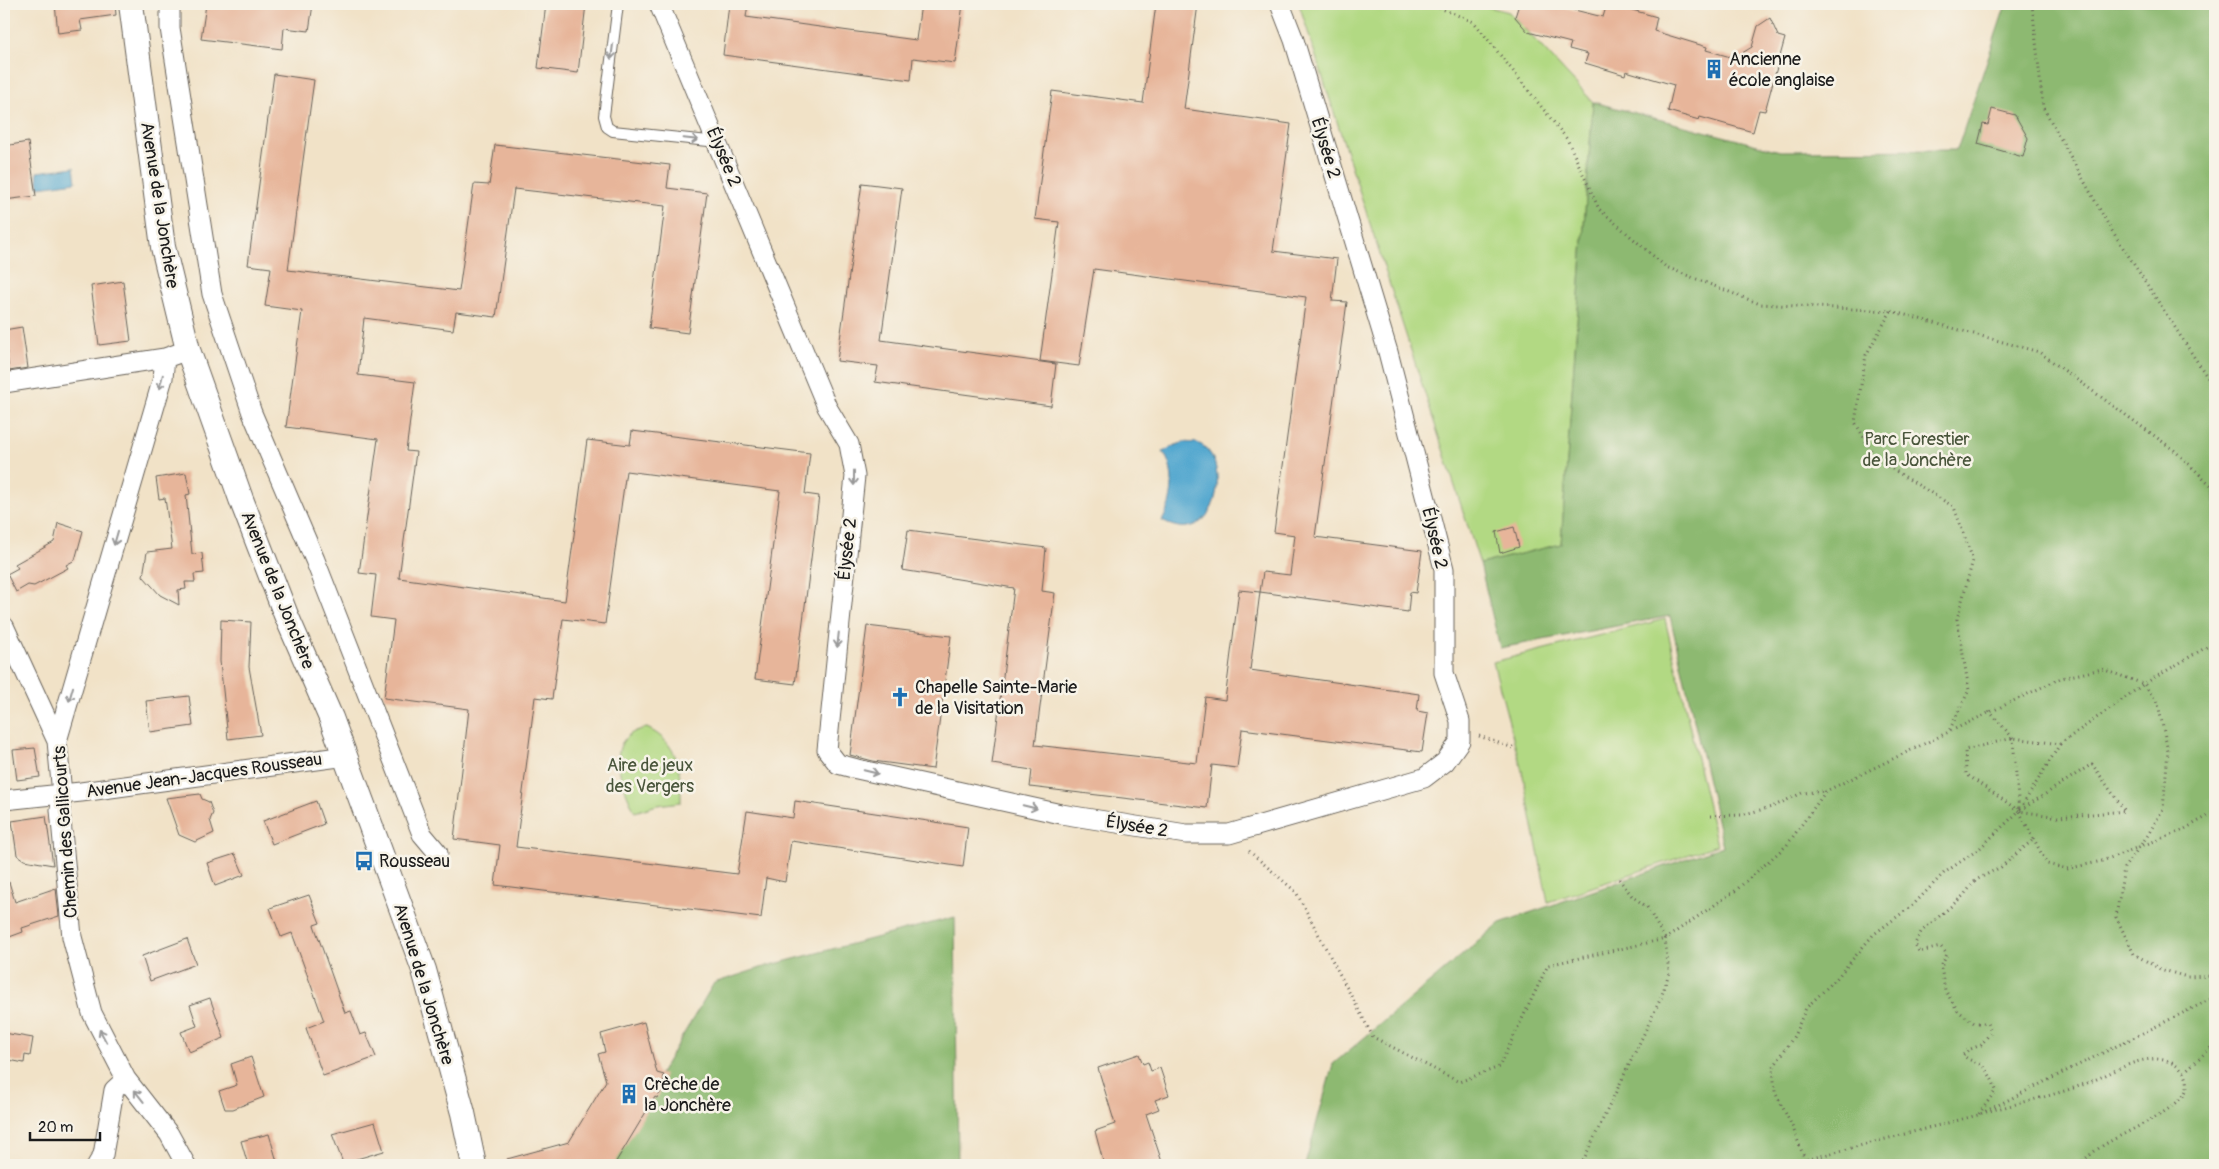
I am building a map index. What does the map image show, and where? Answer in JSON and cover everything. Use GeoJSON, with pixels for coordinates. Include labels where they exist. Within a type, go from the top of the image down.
{"type":"FeatureCollection","features":[{"type":"Feature","properties":{"kind":"street","name":"Avenue de la Jonchère"},"geometry":{"type":"LineString","coordinates":[[131,4],[163,247],[188,350],[241,499],[346,756],[424,970],[463,1114],[474,1165]]}},
{"type":"Feature","properties":{"kind":"street"},"geometry":{"type":"LineString","coordinates":[[170,4],[170,28],[212,294],[252,413],[315,560],[422,834],[438,853]]}},
{"type":"Feature","properties":{"kind":"street","name":"Élysée 2"},"geometry":{"type":"LineString","coordinates":[[659,4],[827,407],[849,444],[855,476],[828,750],[838,764],[1061,814],[1186,834],[1229,834],[1424,778],[1445,762],[1460,741],[1460,721],[1444,673],[1444,569],[1388,352],[1294,40],[1280,4]]}},
{"type":"Feature","properties":{"kind":"street"},"geometry":{"type":"LineString","coordinates":[[4,383],[165,358],[188,350]]}},
{"type":"Feature","properties":{"kind":"street","name":"Chemin des Gallicourts"},"geometry":{"type":"LineString","coordinates":[[165,358],[162,378],[57,741],[62,794],[60,810],[72,937],[92,1013],[126,1079],[169,1134],[186,1165]]}},
{"type":"Feature","properties":{"kind":"street"},"geometry":{"type":"LineString","coordinates":[[4,626],[57,741]]}},
{"type":"Feature","properties":{"kind":"street","name":"Avenue Jean-Jacques Rousseau"},"geometry":{"type":"LineString","coordinates":[[62,794],[346,756]]}},
{"type":"Feature","properties":{"kind":"street"},"geometry":{"type":"LineString","coordinates":[[4,800],[62,794]]}},
{"type":"Feature","properties":{"kind":"street"},"geometry":{"type":"LineString","coordinates":[[97,1165],[103,1155],[114,1090],[126,1079]]}},
{"type":"Feature","properties":{"kind":"lane"},"geometry":{"type":"LineString","coordinates":[[618,4],[604,116],[606,127],[613,131],[718,142]]}},
{"type":"Feature","properties":{"kind":"path"},"geometry":{"type":"LineString","coordinates":[[1430,4],[1474,22],[1567,139],[1599,209],[1666,267],[1760,304],[1891,311],[2039,352],[2174,450],[2215,490]]}},
{"type":"Feature","properties":{"kind":"path"},"geometry":{"type":"LineString","coordinates":[[2032,4],[2044,106],[2109,226],[2215,389]]}},
{"type":"Feature","properties":{"kind":"path"},"geometry":{"type":"LineString","coordinates":[[1891,311],[1866,356],[1856,422],[1876,459],[1954,507],[1974,560],[1957,620],[1969,690],[1949,732]]}},
{"type":"Feature","properties":{"kind":"path"},"geometry":{"type":"LineString","coordinates":[[2019,811],[2060,744],[2144,684],[2215,642]]}},
{"type":"Feature","properties":{"kind":"path"},"geometry":{"type":"LineString","coordinates":[[1710,816],[1741,815],[1772,807],[1802,793],[1826,791],[2061,678],[2102,669],[2144,684],[2158,704],[2168,751],[2163,809],[2124,868],[2116,917],[2134,954],[2160,969],[2187,977],[2215,976]]}},
{"type":"Feature","properties":{"kind":"path"},"geometry":{"type":"LineString","coordinates":[[1989,711],[2013,738],[2019,811],[2047,864],[2067,869],[2137,850],[2181,831],[2215,812]]}},
{"type":"Feature","properties":{"kind":"path"},"geometry":{"type":"LineString","coordinates":[[1460,730],[1516,750]]}},
{"type":"Feature","properties":{"kind":"path"},"geometry":{"type":"LineString","coordinates":[[1805,1160],[1794,1128],[1775,1092],[1772,1068],[1794,1036],[1806,1008],[1836,978],[1873,935],[1914,904],[1944,873],[1979,849],[2019,811],[2092,764],[2124,811],[2058,816],[2019,811],[1966,774],[1965,750],[2013,738],[2060,744]]}},
{"type":"Feature","properties":{"kind":"path"},"geometry":{"type":"LineString","coordinates":[[1229,834],[1296,892],[1373,1037],[1460,1082],[1499,1067],[1548,965],[1665,939],[1735,891],[1787,845],[1826,791]]}},
{"type":"Feature","properties":{"kind":"path"},"geometry":{"type":"LineString","coordinates":[[1978,1114],[1996,1090],[1991,1077],[1981,1065],[1968,1060],[1963,1055],[1968,1050],[1981,1045],[1991,1032],[1987,1023],[1974,1023],[1958,1011],[1945,990],[1941,966],[1947,954],[1941,948],[1919,952],[1915,944],[1921,932],[1963,896],[1976,880],[2001,867],[2034,839]]}},
{"type":"Feature","properties":{"kind":"path"},"geometry":{"type":"LineString","coordinates":[[1581,1165],[1661,998],[1669,973],[1665,939],[1647,907],[1632,896],[1618,878]]}},
{"type":"Feature","properties":{"kind":"path"},"geometry":{"type":"LineString","coordinates":[[1978,1114],[2215,996]]}},
{"type":"Feature","properties":{"kind":"path"},"geometry":{"type":"LineString","coordinates":[[2184,1072],[2215,1044]]}},
{"type":"Feature","properties":{"kind":"path"},"geometry":{"type":"LineString","coordinates":[[1799,1165],[1805,1160],[2091,1082],[2138,1061],[2166,1060],[2176,1064],[2184,1072],[2188,1084],[2185,1094],[2155,1116],[2098,1148],[2078,1165]]}},
{"type":"Feature","properties":{"kind":"green space"},"geometry":{"type":"Polygon","coordinates":[[[1299,4],[1477,4],[1509,12],[1593,102],[1561,544],[1480,564],[1299,4]]]}},
{"type":"Feature","properties":{"kind":"green space","name":"Parc Forestier de la Jonchère"},"geometry":{"type":"Polygon","coordinates":[[[2006,4],[2215,4],[2215,1165],[1305,1165],[1333,1064],[1500,923],[1723,846],[1670,616],[1500,648],[1480,564],[1561,544],[1593,102],[1780,151],[1957,150],[2006,4]]]}},
{"type":"Feature","properties":{"kind":"green space"},"geometry":{"type":"Polygon","coordinates":[[[1665,619],[1717,845],[1548,902],[1522,771],[1493,662],[1665,619]]]}},
{"type":"Feature","properties":{"kind":"green space","name":"Aire de jeux des Vergers"},"geometry":{"type":"Polygon","coordinates":[[[647,728],[666,741],[672,750],[679,768],[681,802],[657,805],[635,812],[621,776],[618,763],[619,751],[623,741],[632,733],[647,728]]]}},
{"type":"Feature","properties":{"kind":"green space"},"geometry":{"type":"Polygon","coordinates":[[[955,917],[958,1165],[606,1165],[714,983],[767,966],[955,917]]]}},
{"type":"Feature","properties":{"kind":"water"},"geometry":{"type":"Polygon","coordinates":[[[74,167],[76,182],[39,187],[37,172],[74,167]]]}},
{"type":"Feature","properties":{"kind":"water"},"geometry":{"type":"Polygon","coordinates":[[[1185,442],[1197,443],[1208,451],[1215,464],[1217,481],[1215,498],[1208,513],[1197,524],[1182,527],[1162,521],[1169,505],[1172,486],[1170,468],[1163,452],[1185,442]]]}},
{"type":"Feature","properties":{"kind":"building"},"geometry":{"type":"Polygon","coordinates":[[[55,4],[115,4],[116,15],[80,20],[82,30],[58,33],[55,4]]]}},
{"type":"Feature","properties":{"kind":"building"},"geometry":{"type":"Polygon","coordinates":[[[206,4],[313,4],[309,31],[284,28],[282,49],[201,39],[206,4]]]}},
{"type":"Feature","properties":{"kind":"building"},"geometry":{"type":"Polygon","coordinates":[[[546,4],[586,4],[578,73],[538,68],[546,4]]]}},
{"type":"Feature","properties":{"kind":"building"},"geometry":{"type":"Polygon","coordinates":[[[729,4],[748,4],[746,17],[916,40],[921,4],[963,4],[955,63],[913,58],[911,80],[723,55],[729,4]]]}},
{"type":"Feature","properties":{"kind":"building"},"geometry":{"type":"Polygon","coordinates":[[[1156,4],[1198,4],[1184,109],[1291,124],[1273,251],[1337,259],[1332,301],[1347,302],[1315,537],[1422,551],[1416,593],[1410,592],[1408,612],[1260,592],[1263,572],[1290,575],[1295,535],[1274,532],[1306,297],[1094,269],[1079,366],[1040,361],[1059,222],[1035,219],[1052,91],[1143,103],[1156,4]]]}},
{"type":"Feature","properties":{"kind":"building","name":"Ancienne école anglaise"},"geometry":{"type":"Polygon","coordinates":[[[1519,4],[1550,4],[1603,17],[1607,4],[1611,4],[1657,17],[1654,31],[1707,47],[1706,50],[1734,58],[1752,47],[1758,26],[1770,18],[1778,36],[1785,38],[1765,111],[1759,110],[1753,132],[1700,117],[1699,120],[1668,111],[1674,85],[1626,71],[1625,75],[1585,63],[1588,54],[1569,49],[1571,43],[1528,32],[1515,17],[1519,4]]]}},
{"type":"Feature","properties":{"kind":"building"},"geometry":{"type":"Polygon","coordinates":[[[274,74],[314,80],[288,270],[459,291],[474,184],[489,185],[495,145],[670,165],[667,188],[707,193],[688,333],[649,328],[665,206],[514,189],[496,317],[456,312],[453,330],[364,318],[358,375],[415,382],[406,451],[416,452],[399,578],[565,601],[587,440],[630,445],[632,431],[810,453],[805,494],[819,496],[795,684],[755,679],[780,491],[626,471],[605,624],[563,619],[552,699],[535,697],[516,847],[737,874],[747,811],[793,818],[795,801],[968,827],[963,867],[791,841],[785,882],[766,878],[761,918],[495,885],[500,845],[454,839],[469,709],[384,698],[394,620],[371,617],[376,575],[359,573],[378,439],[286,427],[302,311],[265,306],[271,268],[248,265],[274,74]]]}},
{"type":"Feature","properties":{"kind":"building"},"geometry":{"type":"Polygon","coordinates":[[[1992,109],[2015,115],[2028,138],[2023,157],[1978,144],[1983,124],[1988,125],[1992,109]]]}},
{"type":"Feature","properties":{"kind":"building"},"geometry":{"type":"Polygon","coordinates":[[[28,142],[36,196],[4,200],[4,146],[28,142]]]}},
{"type":"Feature","properties":{"kind":"building"},"geometry":{"type":"Polygon","coordinates":[[[862,183],[902,188],[881,340],[1056,364],[1051,406],[875,382],[878,366],[837,361],[862,183]]]}},
{"type":"Feature","properties":{"kind":"building"},"geometry":{"type":"Polygon","coordinates":[[[123,281],[131,341],[99,345],[91,286],[123,281]]]}},
{"type":"Feature","properties":{"kind":"building"},"geometry":{"type":"Polygon","coordinates":[[[22,327],[28,368],[9,371],[4,330],[22,327]]]}},
{"type":"Feature","properties":{"kind":"building"},"geometry":{"type":"Polygon","coordinates":[[[186,473],[190,494],[186,495],[192,554],[202,553],[204,573],[194,574],[195,582],[185,582],[186,589],[178,590],[179,605],[160,595],[143,576],[147,552],[172,549],[165,498],[159,499],[156,478],[186,473]]]}},
{"type":"Feature","properties":{"kind":"building"},"geometry":{"type":"Polygon","coordinates":[[[58,523],[83,531],[75,560],[66,565],[68,568],[34,586],[28,585],[16,592],[7,574],[18,568],[15,564],[54,542],[58,523]]]}},
{"type":"Feature","properties":{"kind":"building"},"geometry":{"type":"Polygon","coordinates":[[[1514,527],[1519,547],[1500,553],[1496,532],[1514,527]]]}},
{"type":"Feature","properties":{"kind":"building"},"geometry":{"type":"Polygon","coordinates":[[[908,530],[1046,548],[1042,591],[1055,593],[1035,745],[1197,763],[1205,697],[1225,700],[1239,590],[1260,592],[1250,670],[1419,694],[1417,711],[1428,713],[1422,752],[1242,729],[1237,768],[1212,765],[1207,808],[1030,787],[1032,770],[992,764],[1014,588],[902,570],[908,530]]]}},
{"type":"Feature","properties":{"kind":"building"},"geometry":{"type":"Polygon","coordinates":[[[221,620],[251,622],[249,667],[261,735],[228,739],[220,661],[221,620]]]}},
{"type":"Feature","properties":{"kind":"building","name":"Chapelle Sainte-Marie de la Visitation"},"geometry":{"type":"Polygon","coordinates":[[[867,626],[951,636],[933,769],[873,761],[850,755],[867,626]]]}},
{"type":"Feature","properties":{"kind":"building"},"geometry":{"type":"Polygon","coordinates":[[[189,696],[193,726],[150,732],[146,701],[189,696]]]}},
{"type":"Feature","properties":{"kind":"building"},"geometry":{"type":"Polygon","coordinates":[[[35,748],[40,777],[17,780],[13,750],[35,748]]]}},
{"type":"Feature","properties":{"kind":"building"},"geometry":{"type":"Polygon","coordinates":[[[200,794],[202,799],[209,802],[213,813],[210,820],[214,833],[195,842],[179,835],[166,798],[200,794]]]}},
{"type":"Feature","properties":{"kind":"building"},"geometry":{"type":"Polygon","coordinates":[[[316,801],[324,824],[272,844],[263,821],[316,801]]]}},
{"type":"Feature","properties":{"kind":"building"},"geometry":{"type":"Polygon","coordinates":[[[46,816],[53,865],[24,860],[17,855],[12,821],[46,816]]]}},
{"type":"Feature","properties":{"kind":"building"},"geometry":{"type":"Polygon","coordinates":[[[235,854],[244,875],[215,886],[207,863],[235,854]]]}},
{"type":"Feature","properties":{"kind":"building"},"geometry":{"type":"Polygon","coordinates":[[[9,882],[15,902],[56,888],[59,916],[22,928],[23,932],[4,939],[4,883],[9,882]]]}},
{"type":"Feature","properties":{"kind":"building"},"geometry":{"type":"Polygon","coordinates":[[[309,895],[320,923],[314,925],[345,1013],[351,1011],[360,1035],[366,1033],[376,1057],[323,1076],[306,1028],[324,1021],[292,933],[281,937],[270,908],[309,895]]]}},
{"type":"Feature","properties":{"kind":"building"},"geometry":{"type":"Polygon","coordinates":[[[187,939],[196,964],[150,981],[142,956],[187,939]]]}},
{"type":"Feature","properties":{"kind":"building"},"geometry":{"type":"Polygon","coordinates":[[[210,998],[224,1038],[189,1052],[181,1032],[197,1026],[190,1005],[210,998]]]}},
{"type":"Feature","properties":{"kind":"building","name":"Crèche de la Jonchère"},"geometry":{"type":"Polygon","coordinates":[[[644,1022],[657,1073],[664,1075],[663,1088],[657,1098],[655,1097],[614,1165],[508,1165],[507,1159],[569,1142],[606,1081],[598,1054],[605,1052],[601,1034],[644,1022]]]}},
{"type":"Feature","properties":{"kind":"building"},"geometry":{"type":"Polygon","coordinates":[[[4,1033],[33,1038],[30,1056],[25,1055],[24,1063],[4,1059],[4,1033]]]}},
{"type":"Feature","properties":{"kind":"building"},"geometry":{"type":"Polygon","coordinates":[[[1139,1054],[1143,1064],[1148,1062],[1151,1071],[1160,1068],[1169,1095],[1155,1100],[1159,1109],[1146,1114],[1162,1162],[1150,1165],[1104,1165],[1095,1131],[1115,1124],[1098,1068],[1139,1054]]]}},
{"type":"Feature","properties":{"kind":"building"},"geometry":{"type":"Polygon","coordinates":[[[251,1057],[264,1097],[233,1109],[225,1109],[219,1091],[237,1085],[231,1064],[251,1057]]]}},
{"type":"Feature","properties":{"kind":"building"},"geometry":{"type":"Polygon","coordinates":[[[375,1122],[384,1151],[343,1163],[332,1134],[375,1122]]]}},
{"type":"Feature","properties":{"kind":"building"},"geometry":{"type":"Polygon","coordinates":[[[269,1134],[278,1165],[248,1165],[241,1141],[269,1134]]]}},
{"type":"Feature","properties":{"kind":"place","name":"Ancienne école anglaise"},"geometry":{"type":"Point","coordinates":[1714,69]}},
{"type":"Feature","properties":{"kind":"place","name":"Chapelle Sainte-Marie de la Visitation"},"geometry":{"type":"Point","coordinates":[900,697]}},
{"type":"Feature","properties":{"kind":"place","name":"Rousseau"},"geometry":{"type":"Point","coordinates":[364,861]}},
{"type":"Feature","properties":{"kind":"place","name":"Crèche de la Jonchère"},"geometry":{"type":"Point","coordinates":[629,1094]}}]}
